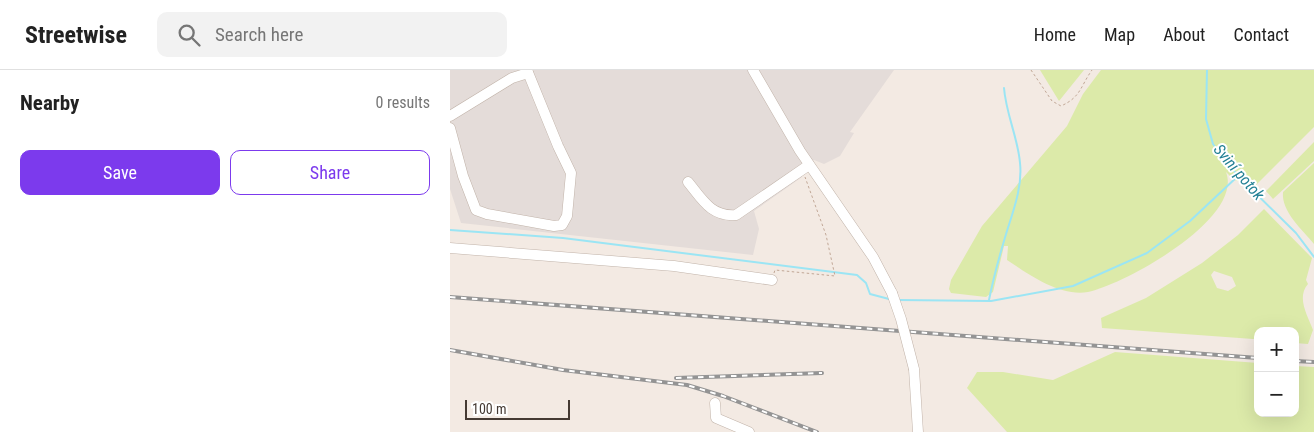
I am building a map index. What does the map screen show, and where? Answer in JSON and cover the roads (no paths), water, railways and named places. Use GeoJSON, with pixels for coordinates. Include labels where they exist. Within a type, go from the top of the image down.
{"type":"FeatureCollection","features":[{"type":"Feature","properties":{"kind":"street"},"geometry":{"type":"LineString","coordinates":[[753,70],[806,167],[816,175],[862,238],[892,293],[902,319],[914,369],[918,432]]}},
{"type":"Feature","properties":{"kind":"street"},"geometry":{"type":"LineString","coordinates":[[450,116],[512,78],[527,72],[571,173],[567,216],[562,225],[554,226],[487,214],[476,210],[463,176],[450,128]]}},
{"type":"Feature","properties":{"kind":"street"},"geometry":{"type":"LineString","coordinates":[[688,182],[713,212],[727,216],[736,215],[806,167]]}},
{"type":"Feature","properties":{"kind":"street"},"geometry":{"type":"LineString","coordinates":[[450,248],[674,266],[772,280]]}},
{"type":"Feature","properties":{"kind":"street"},"geometry":{"type":"LineString","coordinates":[[715,403],[716,418],[749,432]]}},
{"type":"Feature","properties":{"kind":"waterway","name":"Sviní potok"},"geometry":{"type":"LineString","coordinates":[[1207,70],[1206,119],[1213,144],[1238,176],[1296,233],[1314,257]]}},
{"type":"Feature","properties":{"kind":"waterway"},"geometry":{"type":"LineString","coordinates":[[989,300],[1020,183],[1019,154],[1004,88]]}},
{"type":"Feature","properties":{"kind":"waterway"},"geometry":{"type":"LineString","coordinates":[[899,300],[991,301],[1073,286],[1147,253],[1190,221],[1238,176]]}},
{"type":"Feature","properties":{"kind":"waterway"},"geometry":{"type":"LineString","coordinates":[[450,230],[563,238],[857,275],[866,283],[870,294],[889,299]]}},
{"type":"Feature","properties":{"kind":"railway"},"geometry":{"type":"LineString","coordinates":[[450,297],[1254,358]]}},
{"type":"Feature","properties":{"kind":"railway"},"geometry":{"type":"LineString","coordinates":[[450,350],[563,370],[687,385],[723,396],[817,432]]}},
{"type":"Feature","properties":{"kind":"railway"},"geometry":{"type":"LineString","coordinates":[[1299,361],[1314,362]]}},
{"type":"Feature","properties":{"kind":"railway"},"geometry":{"type":"LineString","coordinates":[[676,378],[822,373]]}}]}
